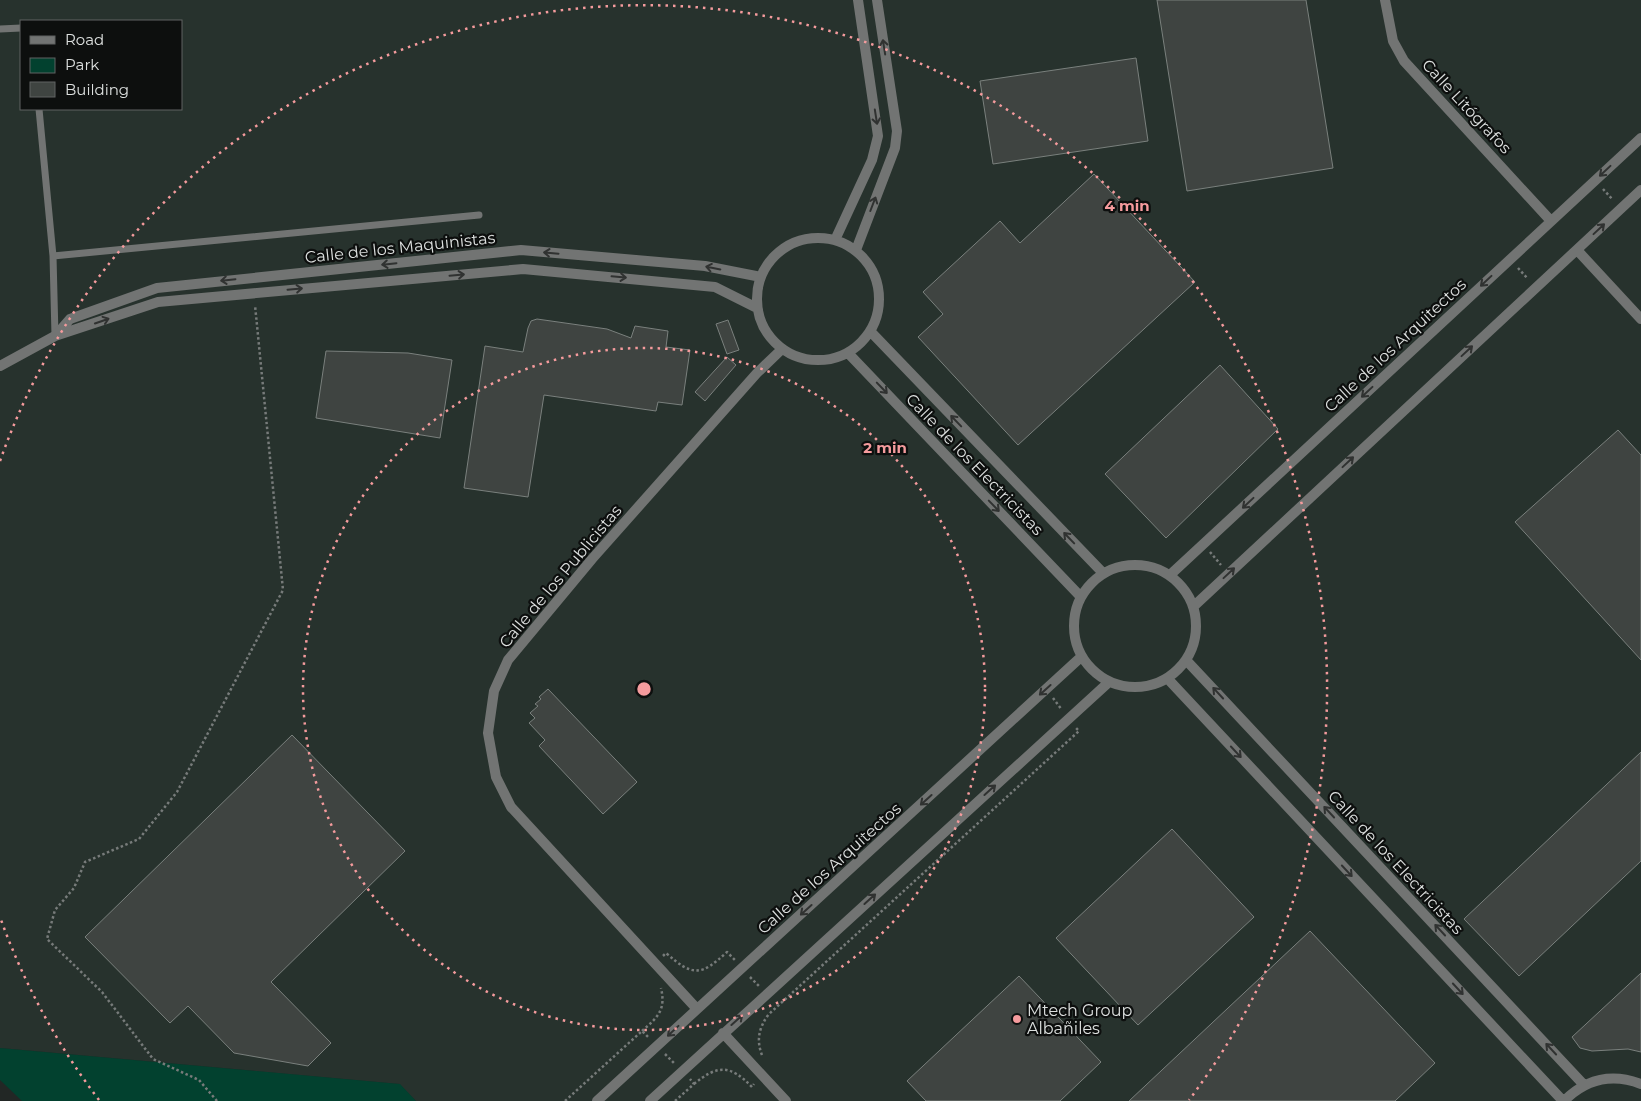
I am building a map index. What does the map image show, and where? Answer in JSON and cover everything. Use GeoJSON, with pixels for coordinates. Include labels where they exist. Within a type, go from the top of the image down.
{"type":"FeatureCollection","features":[{"type":"Feature","properties":{"kind":"street"},"geometry":{"type":"LineString","coordinates":[[835,240],[872,160],[878,136],[858,0]]}},
{"type":"Feature","properties":{"kind":"street"},"geometry":{"type":"LineString","coordinates":[[856,250],[895,148],[897,131],[877,0]]}},
{"type":"Feature","properties":{"kind":"street","name":"Calle Litógrafos"},"geometry":{"type":"LineString","coordinates":[[1385,0],[1394,41],[1404,61],[1551,221]]}},
{"type":"Feature","properties":{"kind":"street","name":"Calle de los Arquitectos"},"geometry":{"type":"LineString","coordinates":[[1170,575],[1641,138]]}},
{"type":"Feature","properties":{"kind":"street"},"geometry":{"type":"LineString","coordinates":[[1194,606],[1641,190]]}},
{"type":"Feature","properties":{"kind":"street"},"geometry":{"type":"LineString","coordinates":[[817,237],[835,240],[856,250],[869,263],[877,279],[878,315],[871,332],[861,344],[848,353],[832,359],[814,361],[797,357],[782,349],[766,331],[757,308],[757,292],[761,277],[770,261],[791,244],[817,237]]}},
{"type":"Feature","properties":{"kind":"street","name":"Calle de los Maquinistas"},"geometry":{"type":"LineString","coordinates":[[55,336],[70,319],[157,288],[521,250],[704,266],[761,277]]}},
{"type":"Feature","properties":{"kind":"street"},"geometry":{"type":"LineString","coordinates":[[1577,250],[1641,319]]}},
{"type":"Feature","properties":{"kind":"street","name":"Calle de los Maquinistas"},"geometry":{"type":"LineString","coordinates":[[0,366],[55,336],[158,302],[523,269],[715,287],[757,308]]}},
{"type":"Feature","properties":{"kind":"street","name":"Calle de los Electricistas"},"geometry":{"type":"LineString","coordinates":[[871,332],[1103,573]]}},
{"type":"Feature","properties":{"kind":"street","name":"Calle de los Publicistas"},"geometry":{"type":"LineString","coordinates":[[697,1009],[511,807],[496,776],[488,733],[494,691],[508,660],[592,559],[757,373],[782,349]]}},
{"type":"Feature","properties":{"kind":"street","name":"Calle de los Electricistas"},"geometry":{"type":"LineString","coordinates":[[848,353],[1080,596]]}},
{"type":"Feature","properties":{"kind":"street"},"geometry":{"type":"LineString","coordinates":[[1137,564],[1154,567],[1170,575],[1184,589],[1194,606],[1197,624],[1194,643],[1186,660],[1167,678],[1148,686],[1128,687],[1109,682],[1093,671],[1081,657],[1074,637],[1074,616],[1080,596],[1090,583],[1103,573],[1119,566],[1137,564]]}},
{"type":"Feature","properties":{"kind":"street","name":"Calle de los Arquitectos"},"geometry":{"type":"LineString","coordinates":[[597,1101],[1081,657]]}},
{"type":"Feature","properties":{"kind":"street","name":"Calle de los Electricistas"},"geometry":{"type":"LineString","coordinates":[[1186,660],[1584,1085]]}},
{"type":"Feature","properties":{"kind":"street"},"geometry":{"type":"LineString","coordinates":[[1167,678],[1564,1101],[1584,1085],[1605,1078],[1626,1078],[1641,1084]]}},
{"type":"Feature","properties":{"kind":"street"},"geometry":{"type":"LineString","coordinates":[[650,1101],[1109,682]]}},
{"type":"Feature","properties":{"kind":"street"},"geometry":{"type":"LineString","coordinates":[[723,1033],[786,1101]]}},
{"type":"Feature","properties":{"kind":"lane"},"geometry":{"type":"LineString","coordinates":[[0,29],[20,28]]}},
{"type":"Feature","properties":{"kind":"lane"},"geometry":{"type":"LineString","coordinates":[[39,110],[53,256],[55,336]]}},
{"type":"Feature","properties":{"kind":"lane"},"geometry":{"type":"LineString","coordinates":[[53,256],[479,215]]}},
{"type":"Feature","properties":{"kind":"path"},"geometry":{"type":"LineString","coordinates":[[1595,180],[1621,208]]}},
{"type":"Feature","properties":{"kind":"path"},"geometry":{"type":"LineString","coordinates":[[1510,259],[1535,288]]}},
{"type":"Feature","properties":{"kind":"path"},"geometry":{"type":"LineString","coordinates":[[217,1101],[199,1080],[153,1059],[102,992],[47,939],[55,910],[74,888],[85,862],[139,839],[177,792],[283,590],[254,293]]}},
{"type":"Feature","properties":{"kind":"path"},"geometry":{"type":"LineString","coordinates":[[1203,544],[1228,574]]}},
{"type":"Feature","properties":{"kind":"path"},"geometry":{"type":"LineString","coordinates":[[766,1061],[761,1054],[759,1032],[762,1022],[1080,731],[1046,689]]}},
{"type":"Feature","properties":{"kind":"path"},"geometry":{"type":"LineString","coordinates":[[655,963],[666,953],[686,969],[701,971],[710,968],[727,952],[778,1006]]}},
{"type":"Feature","properties":{"kind":"path"},"geometry":{"type":"LineString","coordinates":[[642,1031],[658,1017],[662,1009],[662,989],[656,983]]}},
{"type":"Feature","properties":{"kind":"path"},"geometry":{"type":"LineString","coordinates":[[694,1084],[709,1071],[718,1069],[736,1072],[752,1087],[763,1076]]}},
{"type":"Feature","properties":{"kind":"shaded area"},"geometry":{"type":"Polygon","coordinates":[[[0,0],[1641,0],[1641,1101],[416,1101],[399,1084],[0,1048],[0,0]]]}},
{"type":"Feature","properties":{"kind":"green space"},"geometry":{"type":"Polygon","coordinates":[[[0,1048],[400,1084],[416,1101],[22,1101],[0,1080],[0,1048]]]}},
{"type":"Feature","properties":{"kind":"building"},"geometry":{"type":"Polygon","coordinates":[[[1157,0],[1306,0],[1333,168],[1187,191],[1157,0]]]}},
{"type":"Feature","properties":{"kind":"building"},"geometry":{"type":"Polygon","coordinates":[[[1136,58],[1148,141],[993,164],[980,81],[1136,58]]]}},
{"type":"Feature","properties":{"kind":"building"},"geometry":{"type":"Polygon","coordinates":[[[1094,174],[1195,282],[1018,445],[918,337],[943,314],[923,292],[1000,221],[1020,243],[1094,174]]]}},
{"type":"Feature","properties":{"kind":"building"},"geometry":{"type":"Polygon","coordinates":[[[537,319],[607,329],[631,338],[635,326],[668,331],[666,347],[690,350],[682,405],[658,402],[656,411],[544,395],[528,497],[464,488],[485,346],[523,352],[528,328],[531,321],[537,319]]]}},
{"type":"Feature","properties":{"kind":"building"},"geometry":{"type":"Polygon","coordinates":[[[728,320],[739,350],[727,354],[716,324],[728,320]]]}},
{"type":"Feature","properties":{"kind":"building"},"geometry":{"type":"Polygon","coordinates":[[[326,351],[408,353],[452,360],[440,438],[316,418],[326,351]]]}},
{"type":"Feature","properties":{"kind":"building"},"geometry":{"type":"Polygon","coordinates":[[[727,357],[736,365],[705,401],[695,392],[727,357]]]}},
{"type":"Feature","properties":{"kind":"building"},"geometry":{"type":"Polygon","coordinates":[[[1220,365],[1278,429],[1166,538],[1105,474],[1220,365]]]}},
{"type":"Feature","properties":{"kind":"building"},"geometry":{"type":"Polygon","coordinates":[[[1618,430],[1641,455],[1641,660],[1515,522],[1618,430]]]}},
{"type":"Feature","properties":{"kind":"building"},"geometry":{"type":"Polygon","coordinates":[[[548,689],[637,782],[603,814],[539,746],[545,740],[529,723],[535,718],[530,713],[538,706],[535,704],[541,699],[539,697],[548,689]]]}},
{"type":"Feature","properties":{"kind":"building"},"geometry":{"type":"Polygon","coordinates":[[[292,735],[405,851],[271,982],[331,1043],[308,1066],[234,1053],[188,1006],[170,1023],[85,937],[292,735]]]}},
{"type":"Feature","properties":{"kind":"building"},"geometry":{"type":"Polygon","coordinates":[[[1641,752],[1641,861],[1519,976],[1464,919],[1641,752]]]}},
{"type":"Feature","properties":{"kind":"building"},"geometry":{"type":"Polygon","coordinates":[[[1172,829],[1254,917],[1138,1025],[1056,938],[1172,829]]]}},
{"type":"Feature","properties":{"kind":"building"},"geometry":{"type":"Polygon","coordinates":[[[1310,931],[1435,1063],[1395,1101],[1129,1101],[1310,931]]]}},
{"type":"Feature","properties":{"kind":"building"},"geometry":{"type":"Polygon","coordinates":[[[1641,973],[1641,1052],[1628,1049],[1592,1051],[1580,1048],[1572,1037],[1641,973]]]}},
{"type":"Feature","properties":{"kind":"building","name":"Mtech Group Albañiles"},"geometry":{"type":"Polygon","coordinates":[[[1019,976],[1101,1062],[1060,1101],[926,1101],[907,1081],[1019,976]]]}},
{"type":"Feature","properties":{"kind":"place","name":"Mtech Group Albañiles"},"geometry":{"type":"Point","coordinates":[1017,1019]}}]}
